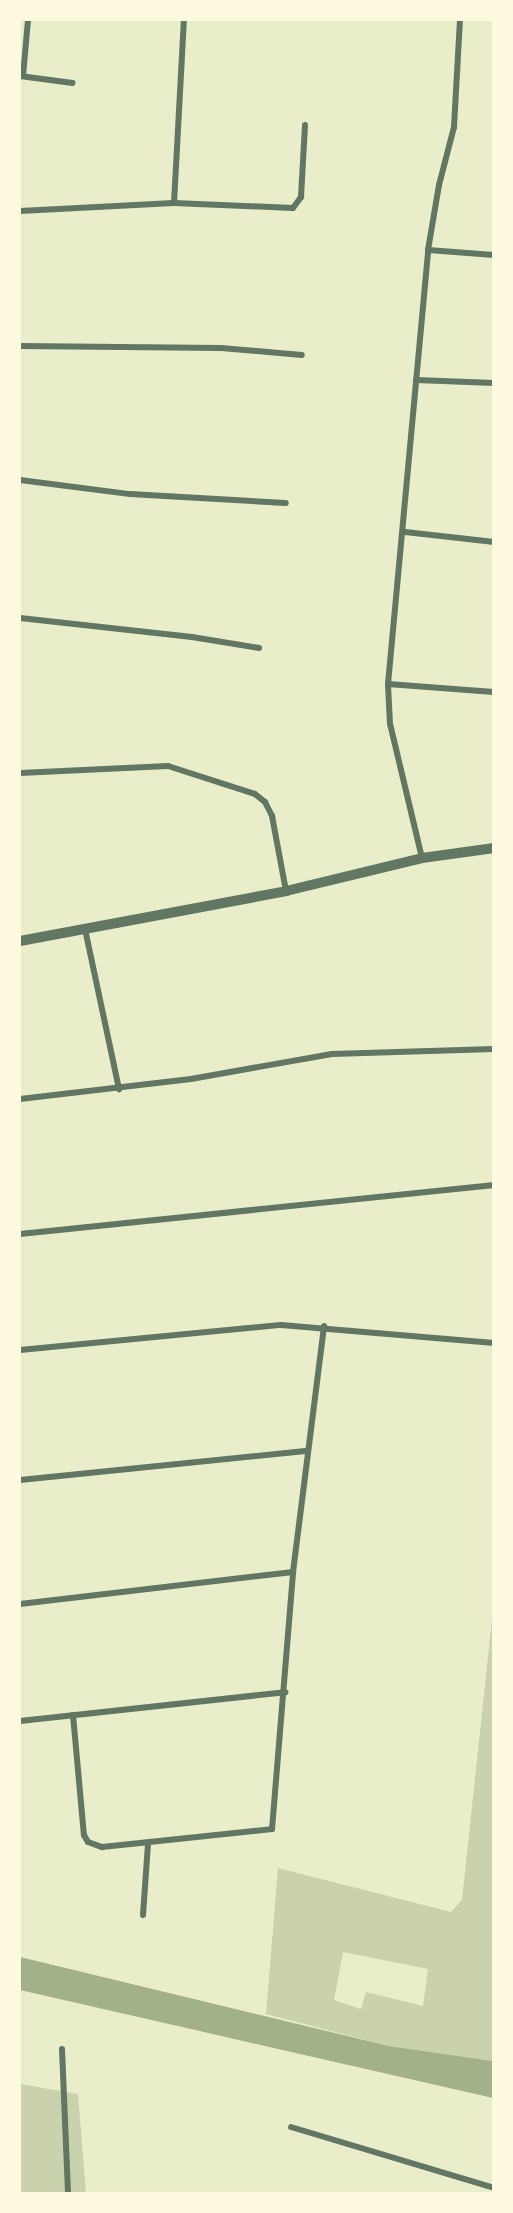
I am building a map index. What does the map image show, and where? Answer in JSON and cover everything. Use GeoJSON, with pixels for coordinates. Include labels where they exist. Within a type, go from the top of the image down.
{"type":"FeatureCollection","features":[{"type":"Feature","properties":{"kind":"street"},"geometry":{"type":"LineString","coordinates":[[28,20],[21,76],[72,83]]}},
{"type":"Feature","properties":{"kind":"street"},"geometry":{"type":"LineString","coordinates":[[174,203],[184,20]]}},
{"type":"Feature","properties":{"kind":"street"},"geometry":{"type":"LineString","coordinates":[[422,858],[390,724],[388,684],[405,532],[428,250],[439,185],[454,127],[460,20]]}},
{"type":"Feature","properties":{"kind":"street"},"geometry":{"type":"LineString","coordinates":[[20,211],[174,203],[293,208],[301,197],[305,125]]}},
{"type":"Feature","properties":{"kind":"street"},"geometry":{"type":"LineString","coordinates":[[428,250],[494,255]]}},
{"type":"Feature","properties":{"kind":"street"},"geometry":{"type":"LineString","coordinates":[[20,346],[221,348],[302,355]]}},
{"type":"Feature","properties":{"kind":"street"},"geometry":{"type":"LineString","coordinates":[[416,380],[494,383]]}},
{"type":"Feature","properties":{"kind":"street"},"geometry":{"type":"LineString","coordinates":[[20,480],[130,494],[286,503]]}},
{"type":"Feature","properties":{"kind":"street"},"geometry":{"type":"LineString","coordinates":[[405,532],[494,542]]}},
{"type":"Feature","properties":{"kind":"street"},"geometry":{"type":"LineString","coordinates":[[20,618],[192,637],[259,648]]}},
{"type":"Feature","properties":{"kind":"street"},"geometry":{"type":"LineString","coordinates":[[388,684],[494,692]]}},
{"type":"Feature","properties":{"kind":"street"},"geometry":{"type":"LineString","coordinates":[[20,773],[168,766],[201,774],[255,794],[266,802],[272,816],[286,891]]}},
{"type":"Feature","properties":{"kind":"street"},"geometry":{"type":"LineString","coordinates":[[20,941],[286,891],[422,858],[494,848]]}},
{"type":"Feature","properties":{"kind":"street"},"geometry":{"type":"LineString","coordinates":[[85,930],[119,1089]]}},
{"type":"Feature","properties":{"kind":"street"},"geometry":{"type":"LineString","coordinates":[[20,1099],[119,1089],[332,1054],[494,1049]]}},
{"type":"Feature","properties":{"kind":"street"},"geometry":{"type":"LineString","coordinates":[[20,1234],[494,1185]]}},
{"type":"Feature","properties":{"kind":"street"},"geometry":{"type":"LineString","coordinates":[[20,1350],[281,1325],[324,1326],[494,1343]]}},
{"type":"Feature","properties":{"kind":"street"},"geometry":{"type":"LineString","coordinates":[[73,1715],[85,1839],[102,1847],[272,1829],[293,1572],[306,1451],[324,1326]]}},
{"type":"Feature","properties":{"kind":"street"},"geometry":{"type":"LineString","coordinates":[[20,1480],[306,1451]]}},
{"type":"Feature","properties":{"kind":"street"},"geometry":{"type":"LineString","coordinates":[[20,1604],[293,1572]]}},
{"type":"Feature","properties":{"kind":"street"},"geometry":{"type":"LineString","coordinates":[[20,1721],[285,1692]]}},
{"type":"Feature","properties":{"kind":"street"},"geometry":{"type":"LineString","coordinates":[[143,1915],[148,1843]]}},
{"type":"Feature","properties":{"kind":"street"},"geometry":{"type":"LineString","coordinates":[[62,2049],[68,2193]]}},
{"type":"Feature","properties":{"kind":"street"},"geometry":{"type":"LineString","coordinates":[[291,2127],[494,2188]]}},
{"type":"Feature","properties":{"kind":"shaded area"},"geometry":{"type":"Polygon","coordinates":[[[493,1610],[493,2061],[389,2046],[266,2014],[278,1868],[451,1912],[462,1900],[493,1610]],[[343,1952],[334,2000],[361,2009],[366,1992],[423,2006],[428,1969],[343,1952]]]}},
{"type":"Feature","properties":{"kind":"shaded area"},"geometry":{"type":"Polygon","coordinates":[[[20,1957],[389,2046],[493,2061],[493,2098],[20,1990],[20,1957]]]}},
{"type":"Feature","properties":{"kind":"shaded area"},"geometry":{"type":"Polygon","coordinates":[[[20,2084],[78,2094],[86,2193],[20,2193],[20,2084]]]}}]}
